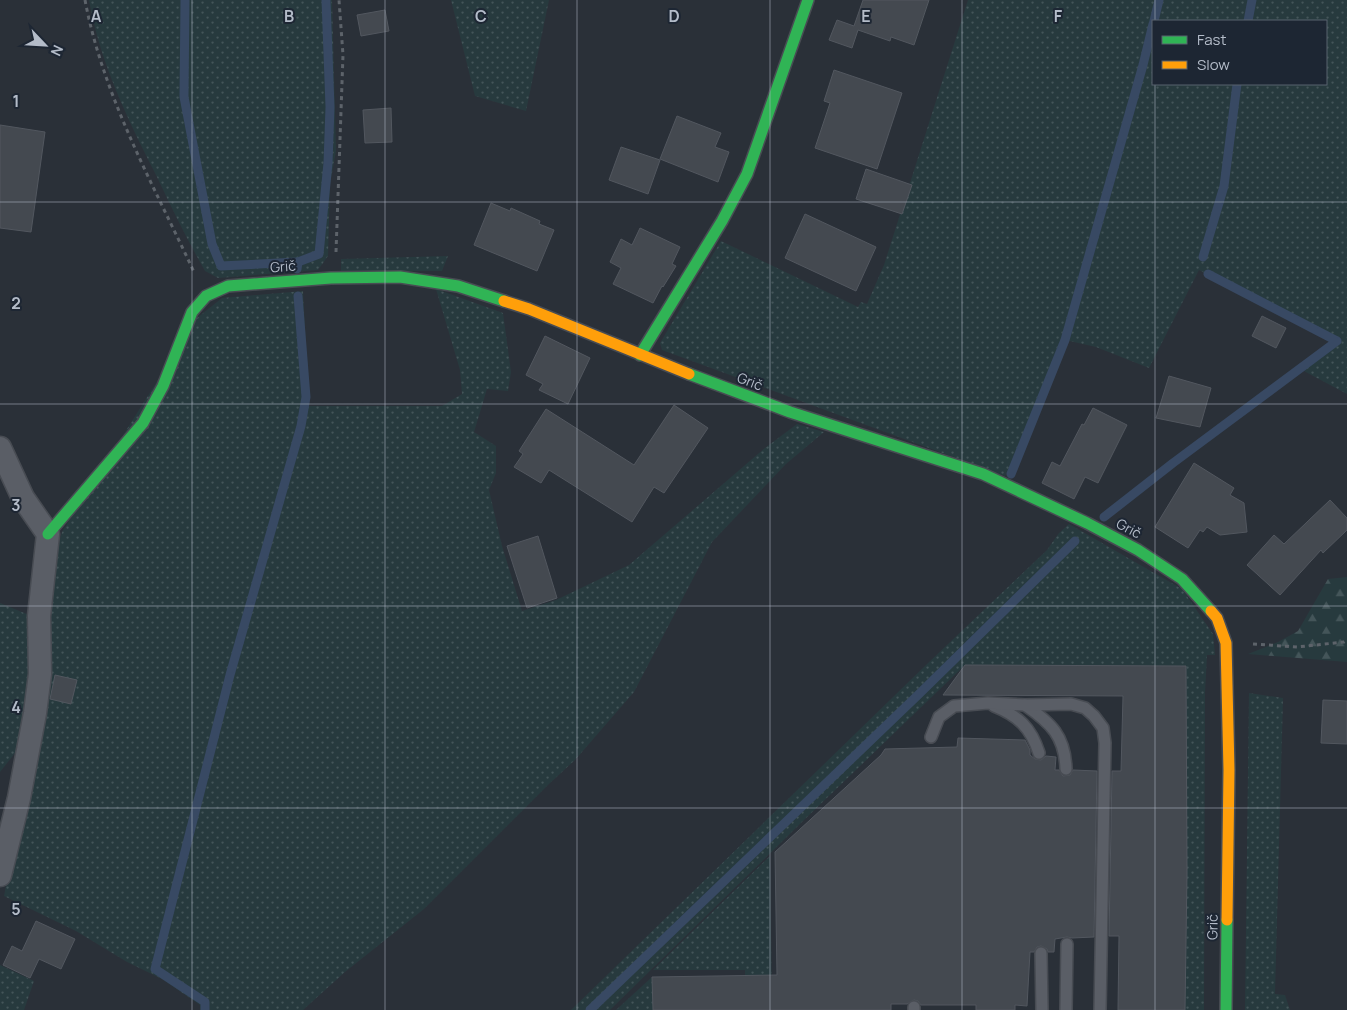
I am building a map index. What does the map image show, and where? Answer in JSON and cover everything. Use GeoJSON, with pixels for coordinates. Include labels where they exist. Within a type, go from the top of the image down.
{"type":"FeatureCollection","features":[{"type":"Feature","properties":{"kind":"street"},"geometry":{"type":"LineString","coordinates":[[640,355],[652,333],[717,233],[739,191],[747,174],[808,0]]}},
{"type":"Feature","properties":{"kind":"street","name":"Grič"},"geometry":{"type":"LineString","coordinates":[[48,534],[143,423],[163,386],[192,312],[206,296],[228,286],[336,277],[400,277],[458,286],[529,309],[640,355],[790,412],[974,471],[1087,523],[1138,550],[1182,579],[1204,601],[1217,618],[1226,643],[1229,770],[1226,1010]]}},
{"type":"Feature","properties":{"kind":"street"},"geometry":{"type":"LineString","coordinates":[[0,448],[22,498],[48,534],[39,616],[40,674],[36,713],[19,798],[0,875]]}},
{"type":"Feature","properties":{"kind":"lane"},"geometry":{"type":"LineString","coordinates":[[988,703],[1006,710],[1026,726],[1034,738],[1039,753]]}},
{"type":"Feature","properties":{"kind":"lane"},"geometry":{"type":"LineString","coordinates":[[931,736],[938,716],[954,706],[988,703],[1025,705],[1071,704],[1085,708],[1103,728],[1105,743],[1100,1010]]}},
{"type":"Feature","properties":{"kind":"lane"},"geometry":{"type":"LineString","coordinates":[[1025,705],[1045,719],[1058,736],[1066,754],[1066,768]]}},
{"type":"Feature","properties":{"kind":"lane"},"geometry":{"type":"LineString","coordinates":[[1066,1010],[1067,944]]}},
{"type":"Feature","properties":{"kind":"lane"},"geometry":{"type":"LineString","coordinates":[[1041,954],[1042,1010]]}},
{"type":"Feature","properties":{"kind":"path"},"geometry":{"type":"LineString","coordinates":[[85,0],[91,31],[114,101],[206,296]]}},
{"type":"Feature","properties":{"kind":"path"},"geometry":{"type":"LineString","coordinates":[[336,277],[343,56],[339,0]]}},
{"type":"Feature","properties":{"kind":"path"},"geometry":{"type":"LineString","coordinates":[[1226,643],[1297,647],[1344,642],[1347,640]]}},
{"type":"Feature","properties":{"kind":"green space"},"geometry":{"type":"Polygon","coordinates":[[[89,0],[332,0],[336,151],[330,184],[328,256],[318,270],[218,278],[205,271],[174,213],[116,91],[100,46],[89,0]]]}},
{"type":"Feature","properties":{"kind":"green space"},"geometry":{"type":"Polygon","coordinates":[[[451,0],[549,0],[526,111],[475,96],[451,0]]]}},
{"type":"Feature","properties":{"kind":"green space"},"geometry":{"type":"Polygon","coordinates":[[[968,0],[1347,0],[1347,394],[1302,370],[1331,341],[1199,270],[1149,368],[1096,347],[1065,340],[1022,443],[1005,476],[662,350],[660,343],[721,241],[858,307],[861,302],[867,304],[884,265],[968,0]]]}},
{"type":"Feature","properties":{"kind":"green space"},"geometry":{"type":"Polygon","coordinates":[[[448,256],[442,271],[341,271],[341,259],[448,256]]]}},
{"type":"Feature","properties":{"kind":"green space"},"geometry":{"type":"Polygon","coordinates":[[[436,289],[503,313],[511,372],[508,391],[487,389],[474,432],[496,446],[496,473],[489,490],[502,546],[522,611],[556,600],[629,565],[765,448],[797,424],[824,432],[786,464],[712,542],[634,692],[575,760],[424,909],[345,972],[303,1010],[200,1010],[200,1005],[162,979],[127,962],[76,931],[4,896],[12,854],[53,562],[62,532],[197,318],[222,298],[303,291],[309,406],[442,406],[462,394],[460,370],[436,289]]]}},
{"type":"Feature","properties":{"kind":"green space"},"geometry":{"type":"Polygon","coordinates":[[[1069,524],[1182,589],[1213,634],[1215,655],[1207,655],[1205,693],[1204,1010],[1185,1010],[1187,873],[1186,666],[965,665],[610,1010],[571,1010],[1047,550],[1059,533],[1069,524]]]}},
{"type":"Feature","properties":{"kind":"green space"},"geometry":{"type":"Polygon","coordinates":[[[1347,577],[1347,662],[1248,654],[1278,642],[1298,631],[1328,579],[1347,577]]]}},
{"type":"Feature","properties":{"kind":"green space"},"geometry":{"type":"Polygon","coordinates":[[[0,603],[29,615],[31,691],[19,748],[0,772],[0,603]]]}},
{"type":"Feature","properties":{"kind":"green space"},"geometry":{"type":"Polygon","coordinates":[[[1249,693],[1283,698],[1275,994],[1285,995],[1290,1010],[1245,1010],[1249,693]]]}},
{"type":"Feature","properties":{"kind":"green space"},"geometry":{"type":"Polygon","coordinates":[[[770,856],[772,1010],[745,1010],[745,970],[653,970],[770,856]]]}},
{"type":"Feature","properties":{"kind":"green space"},"geometry":{"type":"Polygon","coordinates":[[[0,965],[34,981],[24,1010],[0,1010],[0,965]]]}},
{"type":"Feature","properties":{"kind":"green space"},"geometry":{"type":"Polygon","coordinates":[[[652,977],[653,1010],[616,1010],[652,977]]]}},
{"type":"Feature","properties":{"kind":"building"},"geometry":{"type":"Polygon","coordinates":[[[863,0],[929,0],[914,45],[891,37],[890,41],[858,30],[852,48],[829,40],[837,20],[854,26],[863,0]]]}},
{"type":"Feature","properties":{"kind":"building"},"geometry":{"type":"Polygon","coordinates":[[[385,10],[389,31],[361,36],[357,15],[385,10]]]}},
{"type":"Feature","properties":{"kind":"building"},"geometry":{"type":"Polygon","coordinates":[[[834,70],[902,93],[877,169],[815,148],[830,103],[824,101],[834,70]]]}},
{"type":"Feature","properties":{"kind":"building"},"geometry":{"type":"Polygon","coordinates":[[[391,108],[392,142],[365,143],[363,110],[391,108]]]}},
{"type":"Feature","properties":{"kind":"building"},"geometry":{"type":"Polygon","coordinates":[[[677,116],[721,133],[715,147],[729,152],[718,182],[660,159],[677,116]]]}},
{"type":"Feature","properties":{"kind":"building"},"geometry":{"type":"Polygon","coordinates":[[[0,125],[45,132],[31,232],[0,228],[0,125]]]}},
{"type":"Feature","properties":{"kind":"building"},"geometry":{"type":"Polygon","coordinates":[[[621,147],[660,160],[648,194],[609,180],[621,147]]]}},
{"type":"Feature","properties":{"kind":"building"},"geometry":{"type":"Polygon","coordinates":[[[866,169],[912,185],[902,214],[856,199],[866,169]]]}},
{"type":"Feature","properties":{"kind":"building"},"geometry":{"type":"Polygon","coordinates":[[[491,203],[510,211],[511,208],[540,221],[539,224],[554,230],[537,271],[474,245],[491,203]]]}},
{"type":"Feature","properties":{"kind":"building"},"geometry":{"type":"Polygon","coordinates":[[[805,214],[876,247],[856,291],[785,258],[805,214]]]}},
{"type":"Feature","properties":{"kind":"building"},"geometry":{"type":"Polygon","coordinates":[[[640,228],[680,247],[672,264],[676,266],[653,303],[613,284],[621,268],[610,262],[621,239],[632,245],[640,228]]]}},
{"type":"Feature","properties":{"kind":"building"},"geometry":{"type":"Polygon","coordinates":[[[1262,316],[1286,328],[1276,348],[1252,336],[1262,316]]]}},
{"type":"Feature","properties":{"kind":"building"},"geometry":{"type":"Polygon","coordinates":[[[545,336],[590,358],[568,404],[539,390],[543,384],[526,375],[545,336]]]}},
{"type":"Feature","properties":{"kind":"building"},"geometry":{"type":"Polygon","coordinates":[[[1169,376],[1211,388],[1200,427],[1156,418],[1169,376]]]}},
{"type":"Feature","properties":{"kind":"building"},"geometry":{"type":"Polygon","coordinates":[[[674,405],[708,428],[664,493],[654,487],[632,522],[549,470],[541,483],[514,467],[523,454],[519,451],[546,409],[634,465],[674,405]]]}},
{"type":"Feature","properties":{"kind":"building"},"geometry":{"type":"Polygon","coordinates":[[[1093,408],[1127,425],[1098,483],[1085,477],[1074,499],[1042,483],[1052,462],[1060,466],[1082,424],[1084,425],[1093,408]]]}},
{"type":"Feature","properties":{"kind":"building"},"geometry":{"type":"Polygon","coordinates":[[[1194,463],[1234,488],[1230,495],[1244,503],[1247,532],[1220,535],[1207,527],[1203,532],[1200,530],[1188,548],[1155,527],[1194,463]]]}},
{"type":"Feature","properties":{"kind":"building"},"geometry":{"type":"Polygon","coordinates":[[[1330,500],[1347,518],[1347,530],[1323,553],[1321,550],[1280,595],[1247,565],[1274,535],[1284,544],[1330,500]]]}},
{"type":"Feature","properties":{"kind":"building"},"geometry":{"type":"Polygon","coordinates":[[[538,536],[557,598],[527,608],[507,546],[538,536]]]}},
{"type":"Feature","properties":{"kind":"building"},"geometry":{"type":"Polygon","coordinates":[[[965,665],[1186,666],[1187,873],[1185,1010],[1118,1010],[1119,936],[1109,936],[1112,771],[1121,771],[1123,696],[943,695],[965,665]]]}},
{"type":"Feature","properties":{"kind":"building"},"geometry":{"type":"Polygon","coordinates":[[[55,675],[77,680],[71,704],[50,699],[55,675]]]}},
{"type":"Feature","properties":{"kind":"building"},"geometry":{"type":"Polygon","coordinates":[[[1323,700],[1347,701],[1347,744],[1321,743],[1323,700]]]}},
{"type":"Feature","properties":{"kind":"building"},"geometry":{"type":"Polygon","coordinates":[[[958,738],[1025,740],[1030,750],[1030,755],[1035,759],[1041,760],[1046,756],[1056,757],[1055,770],[1059,770],[1063,776],[1070,775],[1073,770],[1097,771],[1094,937],[1055,939],[1054,952],[1048,952],[1047,949],[1041,946],[1037,947],[1034,952],[1030,952],[1027,1006],[1015,1005],[1015,1010],[976,1010],[976,1005],[921,1005],[918,1001],[914,1000],[907,1004],[891,1004],[891,1010],[653,1010],[652,977],[777,975],[775,852],[881,755],[885,749],[957,747],[958,738]]]}},
{"type":"Feature","properties":{"kind":"building"},"geometry":{"type":"Polygon","coordinates":[[[36,921],[75,939],[61,969],[39,959],[30,978],[3,965],[12,946],[22,951],[36,921]]]}},
{"type":"Feature","properties":{"kind":"waterway"},"geometry":{"type":"LineString","coordinates":[[185,0],[184,97],[212,244],[221,266],[298,262],[297,269]]}},
{"type":"Feature","properties":{"kind":"waterway"},"geometry":{"type":"LineString","coordinates":[[298,262],[319,254],[328,163],[330,107],[326,0]]}},
{"type":"Feature","properties":{"kind":"waterway"},"geometry":{"type":"LineString","coordinates":[[1154,20],[1159,0]]}},
{"type":"Feature","properties":{"kind":"waterway"},"geometry":{"type":"LineString","coordinates":[[1248,20],[1252,0]]}},
{"type":"Feature","properties":{"kind":"waterway"},"geometry":{"type":"LineString","coordinates":[[1011,474],[1065,340],[1152,28]]}},
{"type":"Feature","properties":{"kind":"waterway"},"geometry":{"type":"LineString","coordinates":[[1203,257],[1224,186],[1237,85]]}},
{"type":"Feature","properties":{"kind":"waterway"},"geometry":{"type":"LineString","coordinates":[[1104,517],[1337,341],[1208,274]]}},
{"type":"Feature","properties":{"kind":"waterway"},"geometry":{"type":"LineString","coordinates":[[205,1010],[205,1002],[155,969],[230,675],[301,426],[306,397],[298,296]]}},
{"type":"Feature","properties":{"kind":"waterway"},"geometry":{"type":"LineString","coordinates":[[590,1010],[919,694],[1075,541]]}},
{"type":"Feature","properties":{"kind":"traffic: fast"},"geometry":{"type":"LineString","coordinates":[[640,355],[722,221],[747,174],[808,0]]}},
{"type":"Feature","properties":{"kind":"traffic: fast"},"geometry":{"type":"LineString","coordinates":[[48,534],[143,423],[163,386],[192,312],[206,296],[228,286],[331,278],[400,277],[458,286],[504,301]]}},
{"type":"Feature","properties":{"kind":"traffic: fast"},"geometry":{"type":"LineString","coordinates":[[689,374],[790,412],[983,474],[1087,523],[1138,550],[1182,579],[1211,611]]}},
{"type":"Feature","properties":{"kind":"traffic: fast"},"geometry":{"type":"LineString","coordinates":[[1226,1010],[1227,920]]}},
{"type":"Feature","properties":{"kind":"traffic: slow"},"geometry":{"type":"LineString","coordinates":[[504,301],[529,309],[689,374]]}},
{"type":"Feature","properties":{"kind":"traffic: slow"},"geometry":{"type":"LineString","coordinates":[[1211,611],[1217,618],[1226,643],[1229,770],[1227,920]]}}]}
